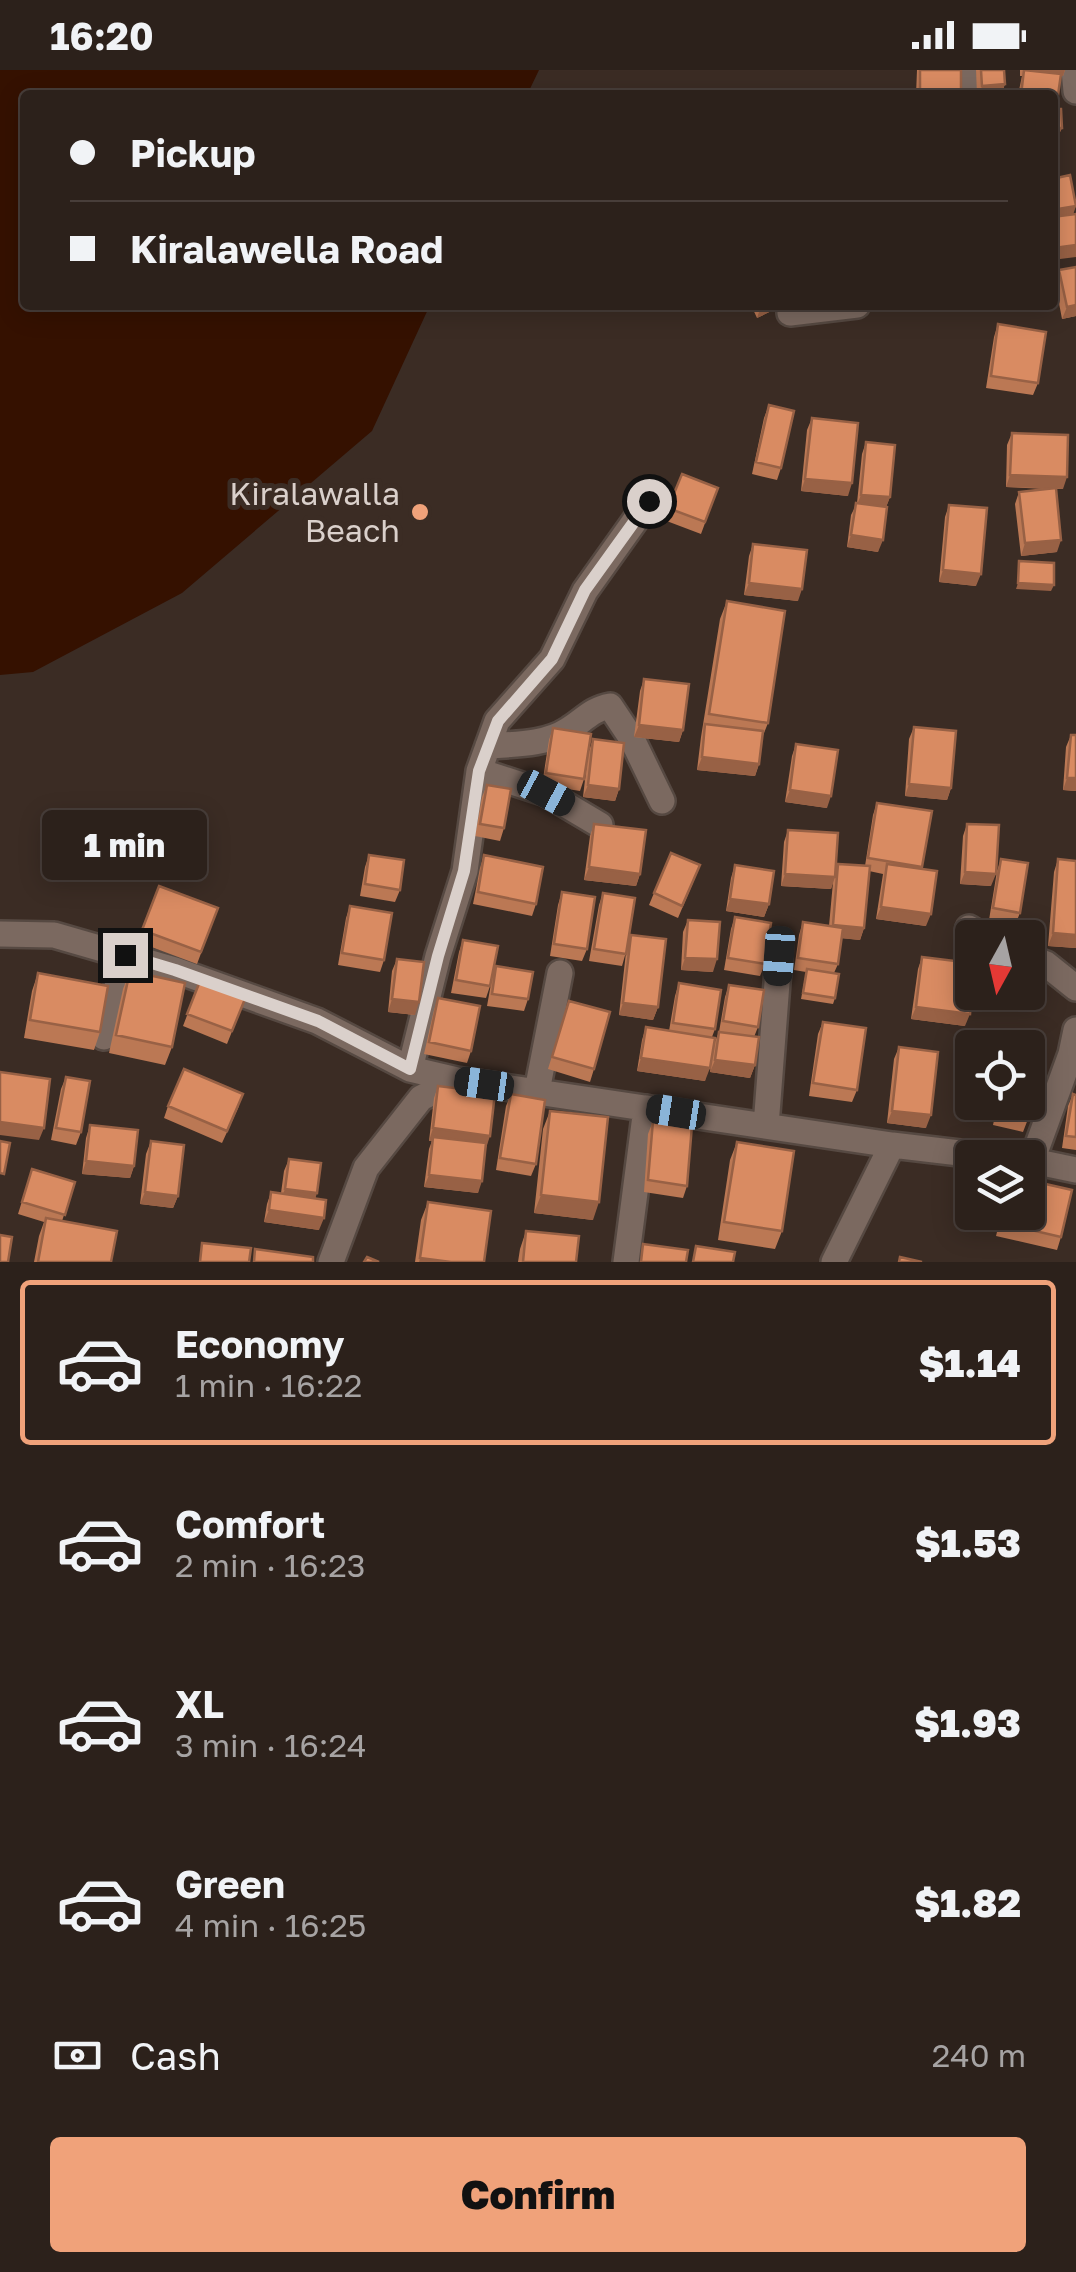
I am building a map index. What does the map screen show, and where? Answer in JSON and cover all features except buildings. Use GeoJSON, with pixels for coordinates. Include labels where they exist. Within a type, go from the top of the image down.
{"type":"FeatureCollection","features":[{"type":"Feature","properties":{"kind":"street"},"geometry":{"type":"LineString","coordinates":[[1074,70],[1076,92]]}},
{"type":"Feature","properties":{"kind":"street"},"geometry":{"type":"LineString","coordinates":[[790,313],[815,310]]}},
{"type":"Feature","properties":{"kind":"street"},"geometry":{"type":"LineString","coordinates":[[410,1069],[464,871],[479,771],[498,721],[552,659],[585,590],[649,501]]}},
{"type":"Feature","properties":{"kind":"street"},"geometry":{"type":"LineString","coordinates":[[488,746],[529,743],[564,733],[598,708],[610,706],[632,739],[662,801]]}},
{"type":"Feature","properties":{"kind":"street"},"geometry":{"type":"LineString","coordinates":[[479,771],[546,793],[600,826]]}},
{"type":"Feature","properties":{"kind":"street"},"geometry":{"type":"LineString","coordinates":[[0,934],[54,934],[175,970],[318,1021],[410,1069],[458,1080],[955,1152]]}},
{"type":"Feature","properties":{"kind":"street"},"geometry":{"type":"LineString","coordinates":[[104,1037],[125,955]]}},
{"type":"Feature","properties":{"kind":"street"},"geometry":{"type":"LineString","coordinates":[[766,1126],[779,956]]}},
{"type":"Feature","properties":{"kind":"street"},"geometry":{"type":"LineString","coordinates":[[1045,964],[1076,988]]}},
{"type":"Feature","properties":{"kind":"street"},"geometry":{"type":"LineString","coordinates":[[537,1091],[560,973]]}},
{"type":"Feature","properties":{"kind":"street"},"geometry":{"type":"LineString","coordinates":[[1038,1140],[1071,1054],[1076,1030]]}},
{"type":"Feature","properties":{"kind":"street"},"geometry":{"type":"LineString","coordinates":[[332,1262],[366,1168],[421,1098],[458,1080]]}},
{"type":"Feature","properties":{"kind":"street"},"geometry":{"type":"LineString","coordinates":[[626,1262],[646,1108]]}},
{"type":"Feature","properties":{"kind":"street"},"geometry":{"type":"LineString","coordinates":[[834,1262],[892,1145]]}},
{"type":"Feature","properties":{"kind":"street"},"geometry":{"type":"LineString","coordinates":[[1045,1163],[1076,1170]]}},
{"type":"Feature","properties":{"kind":"shaded area"},"geometry":{"type":"Polygon","coordinates":[[[0,70],[539,70],[529,90],[20,90],[20,310],[428,310],[372,431],[182,593],[33,672],[0,675],[0,70]]]}},
{"type":"Feature","properties":{"kind":"place","name":"Kiralawalla Beach"},"geometry":{"type":"Point","coordinates":[420,512]}},
{"type":"Feature","properties":{"kind":"route"},"geometry":{"type":"LineString","coordinates":[[125,955],[318,1021],[410,1069],[464,871],[479,771],[498,721],[552,659],[585,590],[649,501]]}}]}
